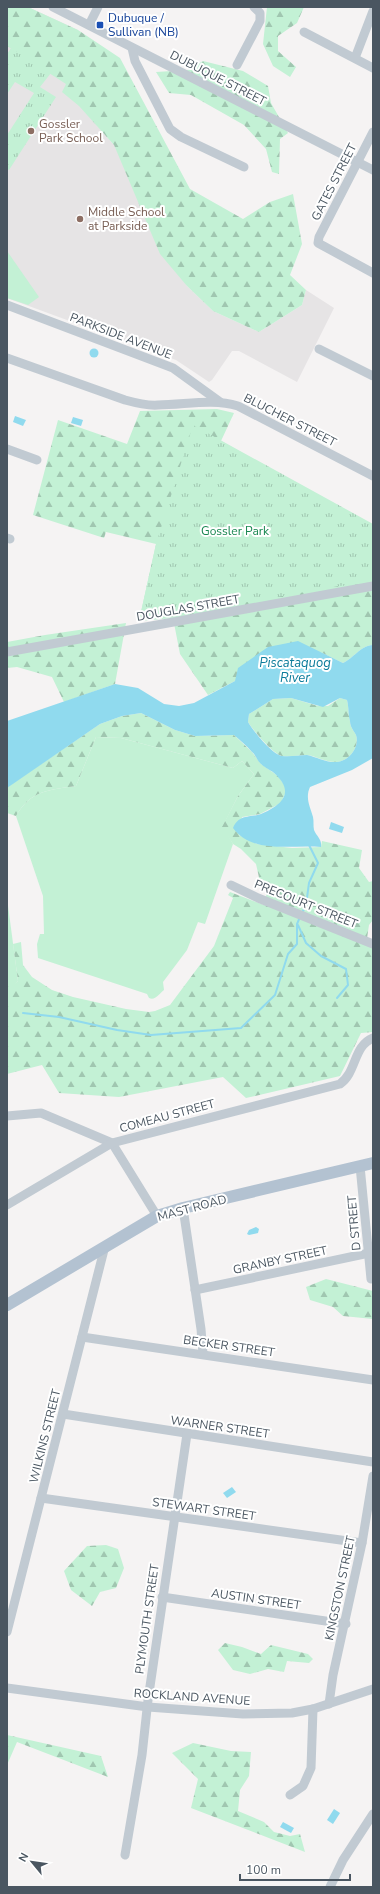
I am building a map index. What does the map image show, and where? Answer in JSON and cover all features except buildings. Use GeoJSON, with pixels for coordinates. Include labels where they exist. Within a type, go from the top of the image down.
{"type":"FeatureCollection","features":[{"type":"Feature","properties":{"kind":"main road","name":"MAST ROAD"},"geometry":{"type":"LineString","coordinates":[[7,1305],[157,1216],[183,1208],[373,1163]]}},
{"type":"Feature","properties":{"kind":"street","name":"DUBUQUE STREET"},"geometry":{"type":"LineString","coordinates":[[54,7],[373,170]]}},
{"type":"Feature","properties":{"kind":"street"},"geometry":{"type":"LineString","coordinates":[[89,25],[98,7]]}},
{"type":"Feature","properties":{"kind":"street"},"geometry":{"type":"LineString","coordinates":[[237,65],[260,21],[257,10]]}},
{"type":"Feature","properties":{"kind":"street"},"geometry":{"type":"LineString","coordinates":[[355,58],[373,11]]}},
{"type":"Feature","properties":{"kind":"street"},"geometry":{"type":"LineString","coordinates":[[304,32],[373,68]]}},
{"type":"Feature","properties":{"kind":"street"},"geometry":{"type":"LineString","coordinates":[[132,48],[135,61],[170,129],[181,137],[244,167]]}},
{"type":"Feature","properties":{"kind":"street","name":"GATES STREET"},"geometry":{"type":"LineString","coordinates":[[373,132],[319,237],[318,243],[373,273]]}},
{"type":"Feature","properties":{"kind":"street","name":"PARKSIDE AVENUE"},"geometry":{"type":"LineString","coordinates":[[7,306],[173,368],[220,402]]}},
{"type":"Feature","properties":{"kind":"street"},"geometry":{"type":"LineString","coordinates":[[319,349],[373,376]]}},
{"type":"Feature","properties":{"kind":"street","name":"BLUCHER STREET"},"geometry":{"type":"LineString","coordinates":[[7,358],[143,405],[158,406],[220,402],[238,406],[373,476]]}},
{"type":"Feature","properties":{"kind":"street"},"geometry":{"type":"LineString","coordinates":[[7,448],[38,460]]}},
{"type":"Feature","properties":{"kind":"street","name":"DOUGLAS STREET"},"geometry":{"type":"LineString","coordinates":[[7,652],[373,586]]}},
{"type":"Feature","properties":{"kind":"street","name":"PRECOURT STREET"},"geometry":{"type":"LineString","coordinates":[[230,885],[292,912],[373,944]]}},
{"type":"Feature","properties":{"kind":"street","name":"COMEAU STREET"},"geometry":{"type":"LineString","coordinates":[[7,1205],[112,1143],[332,1086],[346,1080],[362,1045],[373,1038]]}},
{"type":"Feature","properties":{"kind":"street"},"geometry":{"type":"LineString","coordinates":[[7,1116],[32,1112],[48,1115],[112,1143],[157,1216]]}},
{"type":"Feature","properties":{"kind":"street","name":"D STREET"},"geometry":{"type":"LineString","coordinates":[[360,1166],[371,1278]]}},
{"type":"Feature","properties":{"kind":"street"},"geometry":{"type":"LineString","coordinates":[[183,1208],[203,1341],[203,1354]]}},
{"type":"Feature","properties":{"kind":"street","name":"WILKINS STREET"},"geometry":{"type":"LineString","coordinates":[[7,1632],[106,1246]]}},
{"type":"Feature","properties":{"kind":"street","name":"GRANBY STREET"},"geometry":{"type":"LineString","coordinates":[[195,1290],[369,1253]]}},
{"type":"Feature","properties":{"kind":"street","name":"BECKER STREET"},"geometry":{"type":"LineString","coordinates":[[82,1337],[373,1380]]}},
{"type":"Feature","properties":{"kind":"street","name":"WARNER STREET"},"geometry":{"type":"LineString","coordinates":[[63,1414],[373,1462]]}},
{"type":"Feature","properties":{"kind":"street","name":"PLYMOUTH STREET"},"geometry":{"type":"LineString","coordinates":[[125,1855],[142,1755],[162,1597],[187,1434]]}},
{"type":"Feature","properties":{"kind":"street","name":"KINGSTON STREET"},"geometry":{"type":"LineString","coordinates":[[329,1704],[332,1682],[346,1624],[362,1543],[373,1476]]}},
{"type":"Feature","properties":{"kind":"street","name":"STEWART STREET"},"geometry":{"type":"LineString","coordinates":[[41,1498],[362,1543]]}},
{"type":"Feature","properties":{"kind":"street","name":"AUSTIN STREET"},"geometry":{"type":"LineString","coordinates":[[162,1597],[346,1624]]}},
{"type":"Feature","properties":{"kind":"street","name":"ROCKLAND AVENUE"},"geometry":{"type":"LineString","coordinates":[[7,1688],[148,1707],[243,1714],[292,1713],[313,1709],[373,1689]]}},
{"type":"Feature","properties":{"kind":"street"},"geometry":{"type":"LineString","coordinates":[[290,1796],[303,1786],[311,1768],[313,1709]]}},
{"type":"Feature","properties":{"kind":"street"},"geometry":{"type":"LineString","coordinates":[[330,1887],[343,1860],[369,1828],[373,1814]]}},
{"type":"Feature","properties":{"kind":"shaded area","name":"Middle School at Parkside"},"geometry":{"type":"Polygon","coordinates":[[[7,7],[28,7],[78,30],[80,106],[114,145],[187,286],[213,311],[259,332],[302,305],[306,290],[334,308],[297,382],[239,351],[232,351],[212,380],[209,382],[176,360],[7,298],[7,7]]]}},
{"type":"Feature","properties":{"kind":"green space"},"geometry":{"type":"Polygon","coordinates":[[[7,7],[28,7],[78,30],[120,58],[190,189],[243,219],[270,202],[293,194],[302,244],[290,275],[306,290],[302,305],[259,332],[213,311],[187,286],[160,254],[114,145],[79,106],[62,92],[66,84],[7,46],[7,7]]]}},
{"type":"Feature","properties":{"kind":"green space"},"geometry":{"type":"Polygon","coordinates":[[[267,7],[304,7],[297,23],[278,36],[278,51],[296,67],[290,77],[273,66],[263,44],[267,7]]]}},
{"type":"Feature","properties":{"kind":"green space"},"geometry":{"type":"Polygon","coordinates":[[[11,48],[51,73],[40,87],[56,97],[9,170],[7,169],[7,135],[34,93],[15,82],[7,94],[7,54],[11,48]]]}},
{"type":"Feature","properties":{"kind":"green space"},"geometry":{"type":"Polygon","coordinates":[[[203,61],[243,71],[268,86],[271,103],[288,133],[280,139],[279,174],[272,172],[266,149],[244,125],[191,95],[169,93],[156,72],[188,70],[203,61]]]}},
{"type":"Feature","properties":{"kind":"green space"},"geometry":{"type":"Polygon","coordinates":[[[7,251],[39,297],[28,305],[7,298],[7,251]]]}},
{"type":"Feature","properties":{"kind":"green space"},"geometry":{"type":"Polygon","coordinates":[[[217,409],[234,413],[221,441],[373,527],[373,645],[364,648],[343,663],[320,652],[235,681],[208,695],[180,654],[173,618],[139,621],[156,544],[106,532],[104,538],[33,515],[58,420],[127,444],[140,411],[217,409]]]}},
{"type":"Feature","properties":{"kind":"green space","name":"Gossler Park"},"geometry":{"type":"Polygon","coordinates":[[[193,425],[373,524],[373,583],[339,586],[139,621],[156,544],[193,425]]]}},
{"type":"Feature","properties":{"kind":"green space"},"geometry":{"type":"Polygon","coordinates":[[[126,623],[115,684],[64,702],[52,677],[17,667],[7,668],[7,642],[126,623]]]}},
{"type":"Feature","properties":{"kind":"green space"},"geometry":{"type":"Polygon","coordinates":[[[291,698],[318,706],[328,706],[340,698],[347,700],[352,729],[357,740],[355,749],[346,759],[333,762],[307,755],[282,756],[274,751],[259,736],[248,722],[249,714],[273,699],[291,698]]]}},
{"type":"Feature","properties":{"kind":"green space"},"geometry":{"type":"Polygon","coordinates":[[[141,713],[175,730],[195,736],[234,735],[252,752],[261,764],[278,776],[285,786],[285,794],[281,803],[260,814],[242,817],[239,835],[257,844],[292,848],[321,847],[322,841],[362,850],[359,868],[369,882],[373,881],[373,920],[369,925],[366,945],[373,948],[373,1032],[361,1033],[340,1076],[246,1098],[223,1077],[119,1097],[59,1093],[42,1065],[7,1074],[7,986],[14,985],[18,981],[13,944],[21,942],[23,965],[32,977],[52,990],[73,997],[126,1009],[149,1012],[170,1005],[214,946],[233,898],[228,895],[230,892],[264,905],[267,892],[260,882],[256,864],[241,849],[233,844],[222,827],[238,796],[254,774],[242,761],[233,768],[121,738],[96,737],[76,786],[49,790],[34,796],[22,807],[16,816],[7,813],[7,788],[13,783],[100,724],[122,716],[141,713]]]}},
{"type":"Feature","properties":{"kind":"green space"},"geometry":{"type":"Polygon","coordinates":[[[96,737],[121,738],[233,768],[242,761],[254,774],[238,796],[223,826],[233,844],[205,924],[198,922],[187,950],[163,982],[164,990],[153,999],[149,998],[147,994],[38,958],[37,944],[40,934],[44,934],[43,896],[16,816],[22,807],[34,796],[49,790],[76,786],[96,737]]]}},
{"type":"Feature","properties":{"kind":"green space"},"geometry":{"type":"Polygon","coordinates":[[[7,898],[18,981],[14,986],[7,986],[7,898]]]}},
{"type":"Feature","properties":{"kind":"green space"},"geometry":{"type":"Polygon","coordinates":[[[326,1279],[373,1291],[373,1319],[343,1316],[333,1307],[310,1300],[306,1287],[326,1279]]]}},
{"type":"Feature","properties":{"kind":"green space"},"geometry":{"type":"Polygon","coordinates":[[[106,1545],[118,1549],[124,1568],[116,1588],[100,1592],[92,1606],[71,1590],[64,1571],[87,1546],[106,1545]]]}},
{"type":"Feature","properties":{"kind":"green space"},"geometry":{"type":"Polygon","coordinates":[[[225,1643],[261,1654],[271,1645],[308,1654],[313,1659],[309,1663],[287,1661],[284,1672],[268,1669],[250,1674],[233,1670],[218,1650],[225,1643]]]}},
{"type":"Feature","properties":{"kind":"green space"},"geometry":{"type":"Polygon","coordinates":[[[7,1735],[101,1756],[108,1777],[17,1742],[7,1765],[7,1735]]]}},
{"type":"Feature","properties":{"kind":"green space"},"geometry":{"type":"Polygon","coordinates":[[[193,1743],[231,1751],[251,1752],[249,1776],[240,1790],[238,1811],[264,1822],[274,1832],[290,1836],[300,1834],[305,1852],[191,1808],[198,1779],[172,1753],[193,1743]]]}},
{"type":"Feature","properties":{"kind":"water"},"geometry":{"type":"Polygon","coordinates":[[[94,348],[99,353],[94,358],[89,353],[94,348]]]}},
{"type":"Feature","properties":{"kind":"water"},"geometry":{"type":"Polygon","coordinates":[[[15,416],[26,420],[23,426],[13,422],[15,416]]]}},
{"type":"Feature","properties":{"kind":"water"},"geometry":{"type":"Polygon","coordinates":[[[73,417],[83,420],[81,426],[71,423],[73,417]]]}},
{"type":"Feature","properties":{"kind":"water","name":"Piscataquog River"},"geometry":{"type":"Polygon","coordinates":[[[298,641],[343,663],[364,648],[373,645],[373,758],[352,770],[310,787],[308,802],[313,817],[314,830],[320,840],[321,847],[262,845],[251,842],[241,836],[233,828],[238,820],[261,814],[278,804],[285,795],[283,783],[276,775],[263,766],[246,745],[234,735],[195,736],[175,730],[141,713],[122,716],[100,724],[7,788],[7,721],[115,684],[138,688],[164,704],[179,706],[194,703],[235,681],[238,668],[268,647],[298,641]],[[291,698],[273,699],[249,714],[248,722],[264,742],[278,755],[307,755],[329,762],[341,761],[346,759],[352,753],[355,749],[357,740],[351,725],[347,700],[340,698],[323,707],[291,698]]]}},
{"type":"Feature","properties":{"kind":"water"},"geometry":{"type":"Polygon","coordinates":[[[331,822],[344,827],[342,833],[329,829],[331,822]]]}},
{"type":"Feature","properties":{"kind":"water"},"geometry":{"type":"Polygon","coordinates":[[[256,1227],[259,1229],[258,1233],[247,1234],[249,1230],[256,1227]]]}},
{"type":"Feature","properties":{"kind":"water"},"geometry":{"type":"Polygon","coordinates":[[[232,1487],[236,1492],[227,1498],[223,1493],[232,1487]]]}},
{"type":"Feature","properties":{"kind":"water"},"geometry":{"type":"Polygon","coordinates":[[[334,1809],[340,1813],[333,1824],[327,1820],[334,1809]]]}},
{"type":"Feature","properties":{"kind":"water"},"geometry":{"type":"Polygon","coordinates":[[[283,1822],[294,1828],[291,1833],[280,1827],[283,1822]]]}},
{"type":"Feature","properties":{"kind":"waterway"},"geometry":{"type":"LineString","coordinates":[[302,913],[306,905],[309,883],[318,863],[309,845]]}},
{"type":"Feature","properties":{"kind":"waterway"},"geometry":{"type":"LineString","coordinates":[[23,1013],[59,1017],[117,1030],[151,1035],[241,1028],[275,995],[288,954],[297,944],[297,924],[300,917]]}},
{"type":"Feature","properties":{"kind":"waterway"},"geometry":{"type":"LineString","coordinates":[[298,925],[306,943],[321,956],[346,969],[348,985],[337,998]]}},
{"type":"Feature","properties":{"kind":"place","name":"Dubuque / Sullivan (NB)"},"geometry":{"type":"Point","coordinates":[100,25]}},
{"type":"Feature","properties":{"kind":"place","name":"Gossler Park School"},"geometry":{"type":"Point","coordinates":[31,131]}},
{"type":"Feature","properties":{"kind":"place","name":"Middle School at Parkside"},"geometry":{"type":"Point","coordinates":[80,219]}}]}
